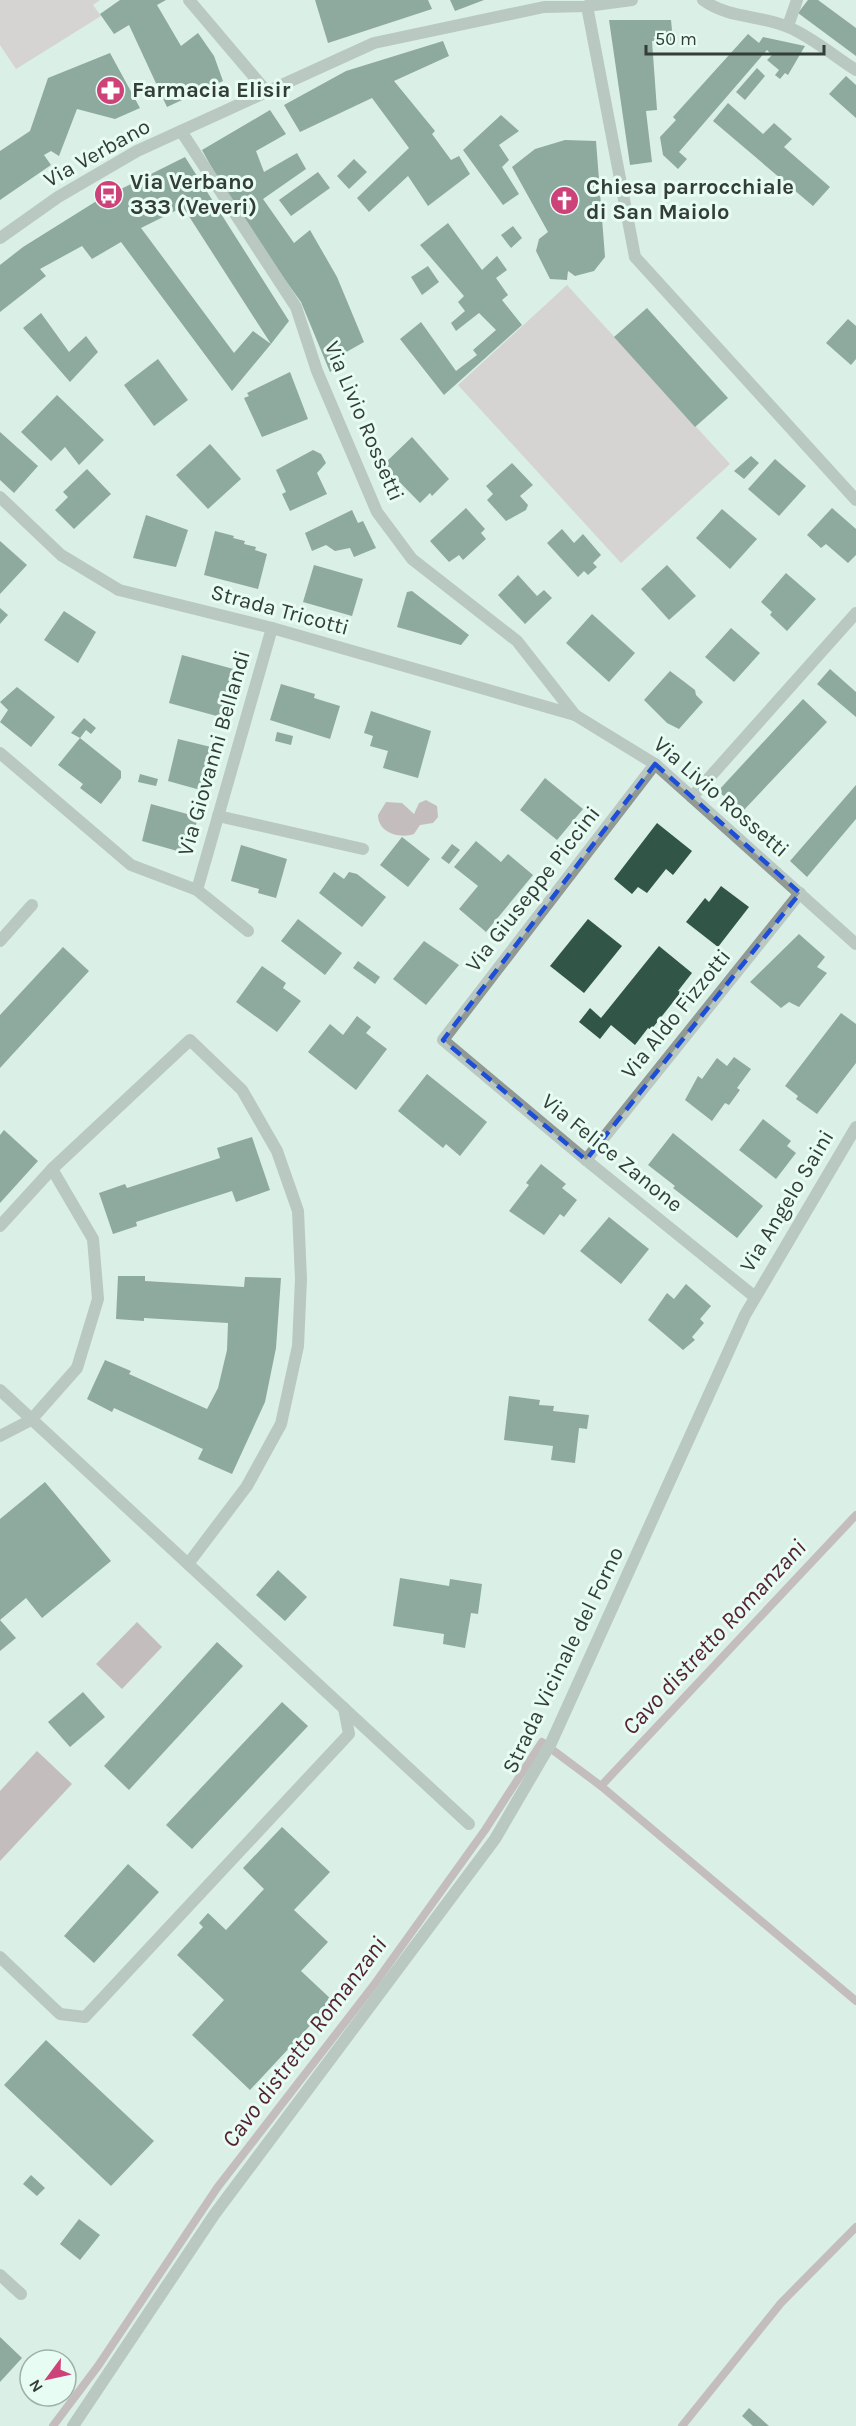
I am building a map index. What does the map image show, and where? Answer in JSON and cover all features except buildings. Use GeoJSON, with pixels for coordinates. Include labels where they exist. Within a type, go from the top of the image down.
{"type":"FeatureCollection","features":[{"type":"Feature","properties":{"kind":"street"},"geometry":{"type":"LineString","coordinates":[[189,0],[267,92]]}},
{"type":"Feature","properties":{"kind":"street","name":"Via Verbano"},"geometry":{"type":"LineString","coordinates":[[0,238],[58,197],[137,151],[374,43],[544,7],[587,6],[632,0]]}},
{"type":"Feature","properties":{"kind":"street"},"geometry":{"type":"LineString","coordinates":[[704,0],[713,7],[737,15],[788,26],[856,70]]}},
{"type":"Feature","properties":{"kind":"street"},"geometry":{"type":"LineString","coordinates":[[788,26],[797,0]]}},
{"type":"Feature","properties":{"kind":"street"},"geometry":{"type":"LineString","coordinates":[[587,6],[635,256],[856,500]]}},
{"type":"Feature","properties":{"kind":"street","name":"Via Livio Rossetti"},"geometry":{"type":"LineString","coordinates":[[181,131],[296,307],[316,371],[377,512],[412,559],[517,642],[575,715],[655,764],[856,944]]}},
{"type":"Feature","properties":{"kind":"street","name":"Strada Tricotti"},"geometry":{"type":"LineString","coordinates":[[0,496],[61,555],[119,590],[272,628],[575,715]]}},
{"type":"Feature","properties":{"kind":"street"},"geometry":{"type":"LineString","coordinates":[[692,797],[856,613]]}},
{"type":"Feature","properties":{"kind":"street","name":"Via Giovanni Bellandi"},"geometry":{"type":"LineString","coordinates":[[197,890],[272,628]]}},
{"type":"Feature","properties":{"kind":"street"},"geometry":{"type":"LineString","coordinates":[[0,753],[131,865],[197,890],[248,931]]}},
{"type":"Feature","properties":{"kind":"street","name":"Via Giuseppe Piccini"},"geometry":{"type":"LineString","coordinates":[[443,1040],[655,764]]}},
{"type":"Feature","properties":{"kind":"street"},"geometry":{"type":"LineString","coordinates":[[218,816],[363,849]]}},
{"type":"Feature","properties":{"kind":"street","name":"Via Aldo Fizzotti"},"geometry":{"type":"LineString","coordinates":[[586,1160],[800,893]]}},
{"type":"Feature","properties":{"kind":"street"},"geometry":{"type":"LineString","coordinates":[[0,941],[32,905]]}},
{"type":"Feature","properties":{"kind":"street","name":"Via Felice Zanone"},"geometry":{"type":"LineString","coordinates":[[443,1040],[586,1160],[755,1296]]}},
{"type":"Feature","properties":{"kind":"street"},"geometry":{"type":"LineString","coordinates":[[0,1226],[52,1169],[190,1041],[242,1090],[278,1151],[298,1211],[301,1279],[298,1347],[280,1424],[247,1486],[188,1564]]}},
{"type":"Feature","properties":{"kind":"street","name":"Via Angelo Saini"},"geometry":{"type":"LineString","coordinates":[[755,1296],[856,1127]]}},
{"type":"Feature","properties":{"kind":"street"},"geometry":{"type":"LineString","coordinates":[[0,1436],[32,1420],[77,1368],[98,1299],[93,1239],[52,1169]]}},
{"type":"Feature","properties":{"kind":"street","name":"Strada Vicinale del Forno"},"geometry":{"type":"LineString","coordinates":[[73,2426],[213,2215],[495,1839],[551,1743],[755,1296]]}},
{"type":"Feature","properties":{"kind":"street"},"geometry":{"type":"LineString","coordinates":[[0,1390],[469,1824]]}},
{"type":"Feature","properties":{"kind":"street"},"geometry":{"type":"LineString","coordinates":[[0,1957],[60,2014],[85,2017],[349,1734],[344,1708]]}},
{"type":"Feature","properties":{"kind":"street"},"geometry":{"type":"LineString","coordinates":[[0,2275],[21,2295]]}},
{"type":"Feature","properties":{"kind":"highlighted area"},"geometry":{"type":"Polygon","coordinates":[[[655,764],[800,893],[586,1160],[443,1040],[655,764]]]}},
{"type":"Feature","properties":{"kind":"shaded area"},"geometry":{"type":"Polygon","coordinates":[[[0,0],[100,0],[93,5],[101,16],[16,69],[0,45],[0,0]]]}},
{"type":"Feature","properties":{"kind":"shaded area"},"geometry":{"type":"Polygon","coordinates":[[[567,285],[730,464],[621,563],[458,385],[567,285]]]}},
{"type":"Feature","properties":{"kind":"shaded area"},"geometry":{"type":"Polygon","coordinates":[[[426,800],[437,806],[438,817],[433,823],[420,825],[414,834],[396,835],[386,830],[379,821],[378,815],[386,802],[402,803],[414,814],[419,803],[426,800]]]}},
{"type":"Feature","properties":{"kind":"shaded area"},"geometry":{"type":"Polygon","coordinates":[[[137,1622],[162,1647],[122,1689],[96,1664],[137,1622]]]}},
{"type":"Feature","properties":{"kind":"shaded area"},"geometry":{"type":"Polygon","coordinates":[[[37,1751],[72,1784],[0,1861],[0,1791],[37,1751]]]}},
{"type":"Feature","properties":{"kind":"waterway","name":"Cavo distretto Romanzani"},"geometry":{"type":"LineString","coordinates":[[856,1515],[601,1786],[856,2001]]}},
{"type":"Feature","properties":{"kind":"waterway","name":"Cavo distretto Romanzani"},"geometry":{"type":"LineString","coordinates":[[53,2426],[98,2366],[217,2188],[373,1986],[485,1830],[542,1742],[601,1786]]}},
{"type":"Feature","properties":{"kind":"waterway","name":"Cavo distretto Romanzani"},"geometry":{"type":"LineString","coordinates":[[682,2426],[781,2303],[856,2227]]}},
{"type":"Feature","properties":{"kind":"place","name":"Farmacia Elisir"},"geometry":{"type":"Point","coordinates":[111,90]}},
{"type":"Feature","properties":{"kind":"place","name":"Via Verbano 333 (Veveri)"},"geometry":{"type":"Point","coordinates":[109,195]}},
{"type":"Feature","properties":{"kind":"place","name":"Chiesa parrocchiale di San Maiolo"},"geometry":{"type":"Point","coordinates":[565,200]}}]}
